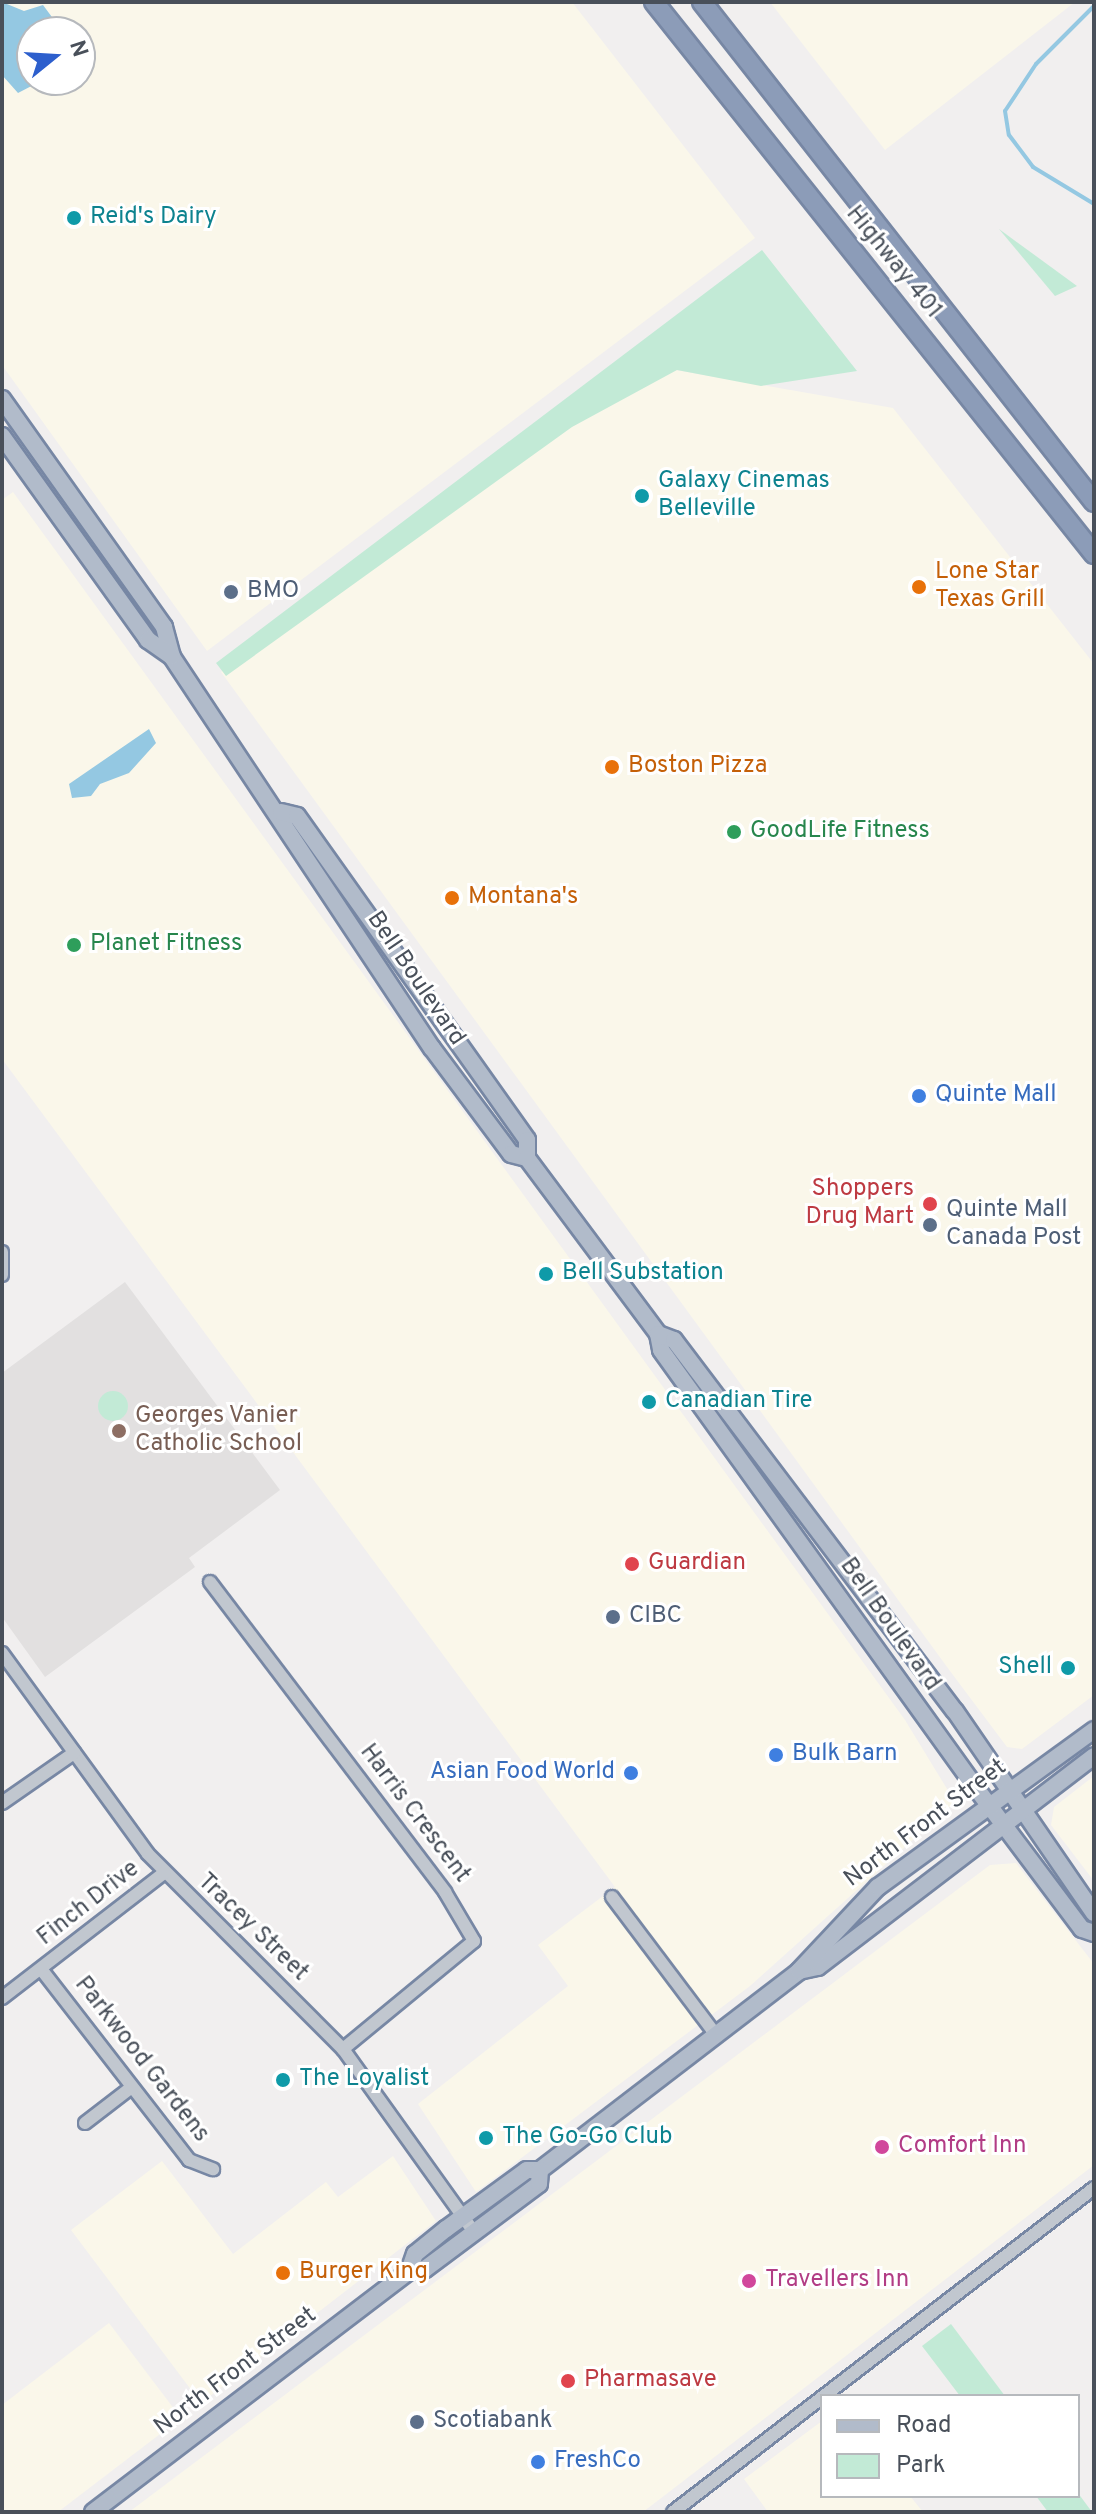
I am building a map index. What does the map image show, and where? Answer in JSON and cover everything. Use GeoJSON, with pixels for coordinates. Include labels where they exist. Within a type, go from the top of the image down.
{"type":"FeatureCollection","features":[{"type":"Feature","properties":{"kind":"highway","name":"Highway 401"},"geometry":{"type":"LineString","coordinates":[[654,2],[1094,554]]}},
{"type":"Feature","properties":{"kind":"highway","name":"Highway 401"},"geometry":{"type":"LineString","coordinates":[[702,2],[1094,502]]}},
{"type":"Feature","properties":{"kind":"main road","name":"Bell Boulevard"},"geometry":{"type":"LineString","coordinates":[[2,399],[164,627],[172,657]]}},
{"type":"Feature","properties":{"kind":"main road","name":"Bell Boulevard"},"geometry":{"type":"LineString","coordinates":[[2,436],[148,640],[172,657],[281,812],[282,829],[449,1073],[511,1154],[527,1158]]}},
{"type":"Feature","properties":{"kind":"main road","name":"Bell Boulevard"},"geometry":{"type":"LineString","coordinates":[[281,812],[297,816],[527,1140],[527,1158],[658,1334],[661,1350],[988,1804],[1082,1929],[1094,1933]]}},
{"type":"Feature","properties":{"kind":"main road","name":"Bell Boulevard"},"geometry":{"type":"LineString","coordinates":[[658,1334],[674,1340],[1010,1789],[1094,1913]]}},
{"type":"Feature","properties":{"kind":"main road","name":"North Front Street"},"geometry":{"type":"LineString","coordinates":[[409,2271],[415,2254],[463,2217],[527,2170],[540,2170],[799,1971],[864,1899],[988,1804],[1094,1730]]}},
{"type":"Feature","properties":{"kind":"main road","name":"North Front Street"},"geometry":{"type":"LineString","coordinates":[[799,1971],[818,1967],[1094,1756]]}},
{"type":"Feature","properties":{"kind":"main road","name":"North Front Street"},"geometry":{"type":"LineString","coordinates":[[93,2512],[409,2271],[425,2269],[539,2184],[540,2170]]}},
{"type":"Feature","properties":{"kind":"street"},"geometry":{"type":"LineString","coordinates":[[2,1252],[2,1275]]}},
{"type":"Feature","properties":{"kind":"street","name":"Harris Crescent"},"geometry":{"type":"LineString","coordinates":[[210,1582],[445,1892],[474,1941],[343,2049]]}},
{"type":"Feature","properties":{"kind":"street","name":"Tracey Street"},"geometry":{"type":"LineString","coordinates":[[2,1653],[164,1873],[343,2049],[474,2232]]}},
{"type":"Feature","properties":{"kind":"street"},"geometry":{"type":"LineString","coordinates":[[2,1803],[74,1753]]}},
{"type":"Feature","properties":{"kind":"street","name":"Finch Drive"},"geometry":{"type":"LineString","coordinates":[[2,1998],[164,1873]]}},
{"type":"Feature","properties":{"kind":"street"},"geometry":{"type":"LineString","coordinates":[[612,1897],[716,2035]]}},
{"type":"Feature","properties":{"kind":"street","name":"Parkwood Gardens"},"geometry":{"type":"LineString","coordinates":[[41,1969],[189,2160],[213,2169]]}},
{"type":"Feature","properties":{"kind":"street"},"geometry":{"type":"LineString","coordinates":[[85,2123],[132,2087]]}},
{"type":"Feature","properties":{"kind":"street"},"geometry":{"type":"LineString","coordinates":[[826,2394],[1094,2188]]}},
{"type":"Feature","properties":{"kind":"street"},"geometry":{"type":"LineString","coordinates":[[673,2512],[820,2399]]}},
{"type":"Feature","properties":{"kind":"shaded area"},"geometry":{"type":"Polygon","coordinates":[[[2,2],[572,2],[755,238],[207,651],[2,365],[2,2]]]}},
{"type":"Feature","properties":{"kind":"shaded area"},"geometry":{"type":"Polygon","coordinates":[[[770,2],[1075,2],[885,150],[770,2]]]}},
{"type":"Feature","properties":{"kind":"shaded area","name":"Quinte Mall"},"geometry":{"type":"Polygon","coordinates":[[[642,364],[893,408],[1094,664],[1094,1695],[1022,1749],[1007,1747],[950,1671],[221,672],[642,364]]]}},
{"type":"Feature","properties":{"kind":"shaded area"},"geometry":{"type":"Polygon","coordinates":[[[13,492],[905,1720],[955,1802],[750,1986],[476,2192],[418,2104],[568,1986],[538,1945],[615,1887],[2,1059],[2,500],[13,492]]]}},
{"type":"Feature","properties":{"kind":"shaded area","name":"Georges Vanier Catholic School"},"geometry":{"type":"Polygon","coordinates":[[[125,1282],[280,1490],[189,1558],[195,1567],[45,1677],[2,1617],[2,1373],[125,1282]]]}},
{"type":"Feature","properties":{"kind":"shaded area"},"geometry":{"type":"Polygon","coordinates":[[[1094,1776],[1094,1881],[1051,1825],[1054,1807],[1094,1776]]]}},
{"type":"Feature","properties":{"kind":"shaded area"},"geometry":{"type":"Polygon","coordinates":[[[1016,1863],[1094,1964],[1094,2165],[643,2512],[129,2512],[990,1865],[1016,1863]]]}},
{"type":"Feature","properties":{"kind":"shaded area"},"geometry":{"type":"Polygon","coordinates":[[[393,2156],[436,2221],[201,2403],[71,2230],[162,2161],[233,2254],[326,2182],[338,2197],[393,2156]]]}},
{"type":"Feature","properties":{"kind":"shaded area"},"geometry":{"type":"Polygon","coordinates":[[[109,2323],[181,2418],[58,2512],[2,2512],[2,2405],[109,2323]]]}},
{"type":"Feature","properties":{"kind":"shaded area"},"geometry":{"type":"Polygon","coordinates":[[[820,2422],[820,2498],[912,2498],[923,2512],[768,2512],[744,2479],[820,2422]]]}},
{"type":"Feature","properties":{"kind":"green space"},"geometry":{"type":"Polygon","coordinates":[[[999,229],[1077,286],[1055,296],[999,229]]]}},
{"type":"Feature","properties":{"kind":"green space"},"geometry":{"type":"Polygon","coordinates":[[[762,250],[857,371],[761,386],[677,370],[572,427],[226,676],[216,663],[762,250]]]}},
{"type":"Feature","properties":{"kind":"green space"},"geometry":{"type":"Polygon","coordinates":[[[113,1391],[124,1395],[128,1406],[124,1417],[113,1421],[102,1417],[98,1406],[102,1395],[113,1391]]]}},
{"type":"Feature","properties":{"kind":"green space"},"geometry":{"type":"Polygon","coordinates":[[[951,2324],[1004,2394],[958,2394],[922,2346],[951,2324]]]}},
{"type":"Feature","properties":{"kind":"green space"},"geometry":{"type":"Polygon","coordinates":[[[1080,2496],[1092,2512],[1048,2512],[1038,2498],[1080,2496]]]}},
{"type":"Feature","properties":{"kind":"water"},"geometry":{"type":"Polygon","coordinates":[[[2,2],[24,11],[43,5],[51,16],[16,16],[16,91],[2,75],[2,2]]]}},
{"type":"Feature","properties":{"kind":"water"},"geometry":{"type":"Polygon","coordinates":[[[149,729],[156,743],[129,773],[100,784],[91,796],[72,798],[69,784],[149,729]]]}},
{"type":"Feature","properties":{"kind":"waterway"},"geometry":{"type":"LineString","coordinates":[[1094,6],[1036,64],[1005,111],[1009,135],[1033,167],[1094,204]]}},
{"type":"Feature","properties":{"kind":"place","name":"Reid's Dairy"},"geometry":{"type":"Point","coordinates":[74,218]}},
{"type":"Feature","properties":{"kind":"place","name":"Galaxy Cinemas Belleville"},"geometry":{"type":"Point","coordinates":[642,496]}},
{"type":"Feature","properties":{"kind":"place","name":"Lone Star Texas Grill"},"geometry":{"type":"Point","coordinates":[919,587]}},
{"type":"Feature","properties":{"kind":"place","name":"BMO"},"geometry":{"type":"Point","coordinates":[231,592]}},
{"type":"Feature","properties":{"kind":"place","name":"Boston Pizza"},"geometry":{"type":"Point","coordinates":[612,767]}},
{"type":"Feature","properties":{"kind":"place","name":"GoodLife Fitness"},"geometry":{"type":"Point","coordinates":[734,832]}},
{"type":"Feature","properties":{"kind":"place","name":"Montana's"},"geometry":{"type":"Point","coordinates":[452,898]}},
{"type":"Feature","properties":{"kind":"place","name":"Planet Fitness"},"geometry":{"type":"Point","coordinates":[74,945]}},
{"type":"Feature","properties":{"kind":"place","name":"Quinte Mall"},"geometry":{"type":"Point","coordinates":[919,1096]}},
{"type":"Feature","properties":{"kind":"place","name":"Shoppers Drug Mart"},"geometry":{"type":"Point","coordinates":[930,1204]}},
{"type":"Feature","properties":{"kind":"place","name":"Quinte Mall Canada Post"},"geometry":{"type":"Point","coordinates":[930,1225]}},
{"type":"Feature","properties":{"kind":"place","name":"Bell Substation"},"geometry":{"type":"Point","coordinates":[546,1274]}},
{"type":"Feature","properties":{"kind":"place","name":"Canadian Tire"},"geometry":{"type":"Point","coordinates":[649,1402]}},
{"type":"Feature","properties":{"kind":"place","name":"Georges Vanier Catholic School"},"geometry":{"type":"Point","coordinates":[119,1431]}},
{"type":"Feature","properties":{"kind":"place","name":"Guardian"},"geometry":{"type":"Point","coordinates":[632,1564]}},
{"type":"Feature","properties":{"kind":"place","name":"CIBC"},"geometry":{"type":"Point","coordinates":[613,1617]}},
{"type":"Feature","properties":{"kind":"place","name":"Shell"},"geometry":{"type":"Point","coordinates":[1068,1668]}},
{"type":"Feature","properties":{"kind":"place","name":"Bulk Barn"},"geometry":{"type":"Point","coordinates":[776,1755]}},
{"type":"Feature","properties":{"kind":"place","name":"Asian Food World"},"geometry":{"type":"Point","coordinates":[631,1773]}},
{"type":"Feature","properties":{"kind":"place","name":"The Loyalist"},"geometry":{"type":"Point","coordinates":[283,2080]}},
{"type":"Feature","properties":{"kind":"place","name":"The Go-Go Club"},"geometry":{"type":"Point","coordinates":[486,2138]}},
{"type":"Feature","properties":{"kind":"place","name":"Comfort Inn"},"geometry":{"type":"Point","coordinates":[882,2147]}},
{"type":"Feature","properties":{"kind":"place","name":"Burger King"},"geometry":{"type":"Point","coordinates":[283,2273]}},
{"type":"Feature","properties":{"kind":"place","name":"Travellers Inn"},"geometry":{"type":"Point","coordinates":[749,2281]}},
{"type":"Feature","properties":{"kind":"place","name":"Pharmasave"},"geometry":{"type":"Point","coordinates":[568,2381]}},
{"type":"Feature","properties":{"kind":"place","name":"Scotiabank"},"geometry":{"type":"Point","coordinates":[417,2422]}},
{"type":"Feature","properties":{"kind":"place","name":"FreshCo"},"geometry":{"type":"Point","coordinates":[538,2462]}}]}
